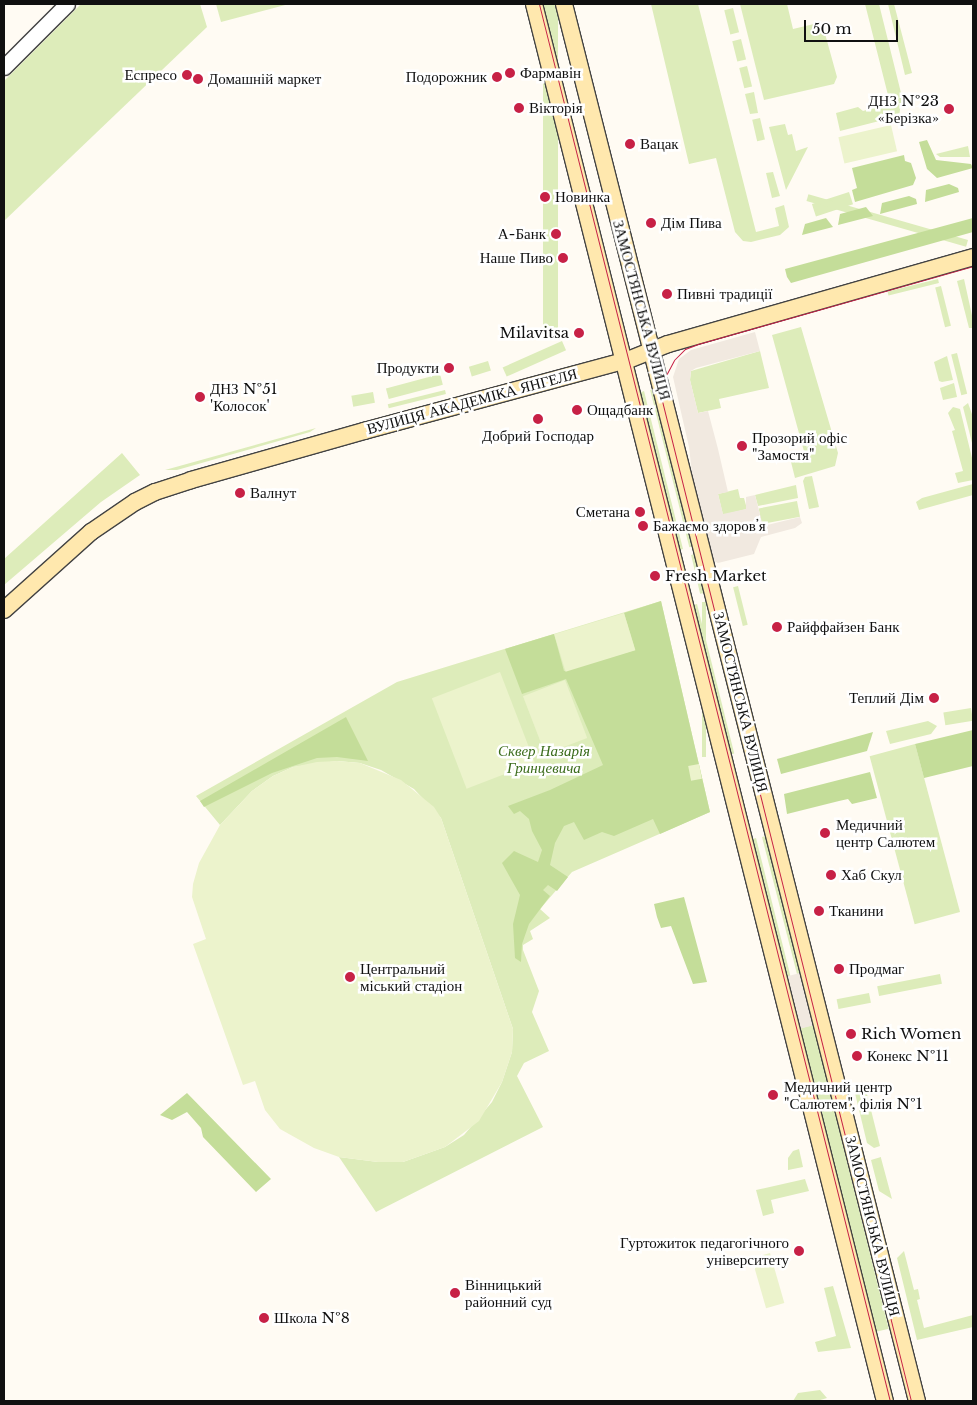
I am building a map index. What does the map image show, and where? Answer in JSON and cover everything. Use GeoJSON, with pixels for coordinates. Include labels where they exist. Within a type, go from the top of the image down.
{"type":"FeatureCollection","features":[{"type":"Feature","properties":{"kind":"main road","name":"ЗАМОСТЯНСЬКА ВУЛИЦЯ"},"geometry":{"type":"LineString","coordinates":[[534,4],[885,1401]]}},
{"type":"Feature","properties":{"kind":"main road","name":"ЗАМОСТЯНСЬКА ВУЛИЦЯ"},"geometry":{"type":"LineString","coordinates":[[564,4],[917,1401]]}},
{"type":"Feature","properties":{"kind":"main road","name":"ВУЛИЦЯ АКАДЕМІКА ЯНГЕЛЯ"},"geometry":{"type":"LineString","coordinates":[[4,610],[91,532],[135,502],[155,492],[364,431],[624,361],[652,350],[973,257]]}},
{"type":"Feature","properties":{"kind":"street"},"geometry":{"type":"LineString","coordinates":[[4,67],[67,4]]}},
{"type":"Feature","properties":{"kind":"green space"},"geometry":{"type":"Polygon","coordinates":[[[81,4],[200,4],[207,27],[4,221],[4,81],[81,4]]]}},
{"type":"Feature","properties":{"kind":"green space"},"geometry":{"type":"Polygon","coordinates":[[[216,4],[289,4],[221,22],[216,4]]]}},
{"type":"Feature","properties":{"kind":"green space"},"geometry":{"type":"Polygon","coordinates":[[[543,4],[558,4],[558,335],[543,335],[543,4]]]}},
{"type":"Feature","properties":{"kind":"green space"},"geometry":{"type":"Polygon","coordinates":[[[651,4],[698,4],[756,232],[779,226],[775,208],[784,205],[789,227],[780,235],[751,242],[743,241],[735,232],[716,158],[689,164],[651,4]]]}},
{"type":"Feature","properties":{"kind":"green space"},"geometry":{"type":"Polygon","coordinates":[[[740,4],[787,4],[793,29],[814,24],[824,30],[837,77],[834,84],[764,100],[740,4]]]}},
{"type":"Feature","properties":{"kind":"green space"},"geometry":{"type":"Polygon","coordinates":[[[865,4],[879,4],[902,97],[899,116],[840,131],[836,113],[858,107],[863,111],[890,103],[865,4]]]}},
{"type":"Feature","properties":{"kind":"green space"},"geometry":{"type":"Polygon","coordinates":[[[888,4],[894,4],[912,73],[905,75],[888,4]]]}},
{"type":"Feature","properties":{"kind":"green space"},"geometry":{"type":"Polygon","coordinates":[[[733,8],[739,32],[730,34],[724,10],[733,8]]]}},
{"type":"Feature","properties":{"kind":"green space"},"geometry":{"type":"Polygon","coordinates":[[[741,39],[746,59],[737,62],[732,41],[741,39]]]}},
{"type":"Feature","properties":{"kind":"green space"},"geometry":{"type":"Polygon","coordinates":[[[747,66],[752,86],[744,88],[739,68],[747,66]]]}},
{"type":"Feature","properties":{"kind":"green space"},"geometry":{"type":"Polygon","coordinates":[[[754,92],[758,113],[750,114],[745,94],[754,92]]]}},
{"type":"Feature","properties":{"kind":"green space"},"geometry":{"type":"Polygon","coordinates":[[[760,118],[765,139],[757,141],[752,120],[760,118]]]}},
{"type":"Feature","properties":{"kind":"green space"},"geometry":{"type":"Polygon","coordinates":[[[785,124],[788,135],[792,134],[796,151],[808,147],[786,190],[769,127],[785,124]]]}},
{"type":"Feature","properties":{"kind":"green space"},"geometry":{"type":"Polygon","coordinates":[[[891,125],[897,151],[844,163],[838,137],[891,125]]]}},
{"type":"Feature","properties":{"kind":"green space"},"geometry":{"type":"Polygon","coordinates":[[[927,140],[936,160],[971,164],[973,168],[937,178],[927,169],[919,142],[927,140]]]}},
{"type":"Feature","properties":{"kind":"green space"},"geometry":{"type":"Polygon","coordinates":[[[968,146],[970,157],[940,157],[936,154],[968,146]]]}},
{"type":"Feature","properties":{"kind":"green space"},"geometry":{"type":"Polygon","coordinates":[[[904,155],[905,161],[911,163],[916,178],[913,185],[855,202],[852,190],[857,188],[852,168],[904,155]]]}},
{"type":"Feature","properties":{"kind":"green space"},"geometry":{"type":"Polygon","coordinates":[[[773,172],[780,196],[772,198],[766,173],[773,172]]]}},
{"type":"Feature","properties":{"kind":"green space"},"geometry":{"type":"Polygon","coordinates":[[[949,184],[958,188],[959,192],[925,202],[926,190],[949,184]]]}},
{"type":"Feature","properties":{"kind":"green space"},"geometry":{"type":"Polygon","coordinates":[[[849,192],[853,204],[816,216],[812,204],[849,192]]]}},
{"type":"Feature","properties":{"kind":"green space"},"geometry":{"type":"Polygon","coordinates":[[[808,194],[968,240],[966,247],[807,201],[808,194]]]}},
{"type":"Feature","properties":{"kind":"green space"},"geometry":{"type":"Polygon","coordinates":[[[909,196],[916,199],[917,204],[880,214],[882,203],[909,196]]]}},
{"type":"Feature","properties":{"kind":"green space"},"geometry":{"type":"Polygon","coordinates":[[[866,207],[873,216],[838,225],[840,214],[866,207]]]}},
{"type":"Feature","properties":{"kind":"green space"},"geometry":{"type":"Polygon","coordinates":[[[826,218],[833,227],[802,235],[805,224],[826,218]]]}},
{"type":"Feature","properties":{"kind":"green space"},"geometry":{"type":"Polygon","coordinates":[[[973,218],[973,232],[791,283],[787,277],[785,269],[973,218]]]}},
{"type":"Feature","properties":{"kind":"green space"},"geometry":{"type":"Polygon","coordinates":[[[938,279],[939,283],[889,295],[888,292],[938,279]]]}},
{"type":"Feature","properties":{"kind":"green space"},"geometry":{"type":"Polygon","coordinates":[[[964,279],[973,328],[969,328],[957,281],[964,279]]]}},
{"type":"Feature","properties":{"kind":"green space"},"geometry":{"type":"Polygon","coordinates":[[[941,286],[951,326],[945,327],[935,287],[941,286]]]}},
{"type":"Feature","properties":{"kind":"green space"},"geometry":{"type":"Polygon","coordinates":[[[801,327],[838,453],[835,466],[795,478],[790,458],[805,455],[772,335],[801,327]]]}},
{"type":"Feature","properties":{"kind":"green space"},"geometry":{"type":"Polygon","coordinates":[[[562,341],[566,350],[507,377],[503,367],[562,341]]]}},
{"type":"Feature","properties":{"kind":"green space"},"geometry":{"type":"Polygon","coordinates":[[[760,351],[769,388],[719,399],[721,408],[698,413],[690,380],[691,371],[760,351]]]}},
{"type":"Feature","properties":{"kind":"green space"},"geometry":{"type":"Polygon","coordinates":[[[957,353],[967,394],[961,395],[951,354],[957,353]]]}},
{"type":"Feature","properties":{"kind":"green space"},"geometry":{"type":"Polygon","coordinates":[[[947,356],[953,380],[942,382],[939,381],[934,362],[947,356]]]}},
{"type":"Feature","properties":{"kind":"green space"},"geometry":{"type":"Polygon","coordinates":[[[488,361],[491,371],[472,376],[469,367],[488,361]]]}},
{"type":"Feature","properties":{"kind":"green space"},"geometry":{"type":"Polygon","coordinates":[[[440,374],[443,385],[389,399],[386,388],[440,374]]]}},
{"type":"Feature","properties":{"kind":"green space"},"geometry":{"type":"Polygon","coordinates":[[[954,383],[957,397],[943,400],[940,388],[954,383]]]}},
{"type":"Feature","properties":{"kind":"green space"},"geometry":{"type":"Polygon","coordinates":[[[654,389],[693,546],[689,547],[650,390],[654,389]]]}},
{"type":"Feature","properties":{"kind":"green space"},"geometry":{"type":"Polygon","coordinates":[[[445,390],[446,394],[389,408],[388,404],[445,390]]]}},
{"type":"Feature","properties":{"kind":"green space"},"geometry":{"type":"Polygon","coordinates":[[[644,391],[683,549],[679,550],[639,393],[644,391]]]}},
{"type":"Feature","properties":{"kind":"green space"},"geometry":{"type":"Polygon","coordinates":[[[373,392],[375,403],[353,407],[351,396],[373,392]]]}},
{"type":"Feature","properties":{"kind":"green space"},"geometry":{"type":"Polygon","coordinates":[[[968,403],[973,417],[973,447],[963,407],[968,403]]]}},
{"type":"Feature","properties":{"kind":"green space"},"geometry":{"type":"Polygon","coordinates":[[[953,407],[960,409],[973,462],[973,480],[958,483],[955,473],[963,471],[952,431],[955,430],[948,413],[953,407]]]}},
{"type":"Feature","properties":{"kind":"green space"},"geometry":{"type":"Polygon","coordinates":[[[316,428],[310,432],[177,470],[165,470],[316,428]]]}},
{"type":"Feature","properties":{"kind":"green space"},"geometry":{"type":"Polygon","coordinates":[[[122,453],[140,475],[101,502],[4,585],[4,559],[122,453]]]}},
{"type":"Feature","properties":{"kind":"green space"},"geometry":{"type":"Polygon","coordinates":[[[812,476],[819,507],[809,509],[803,481],[805,477],[812,476]]]}},
{"type":"Feature","properties":{"kind":"green space"},"geometry":{"type":"Polygon","coordinates":[[[973,484],[973,495],[919,510],[916,502],[922,498],[973,484]]]}},
{"type":"Feature","properties":{"kind":"green space"},"geometry":{"type":"Polygon","coordinates":[[[796,485],[798,498],[758,506],[755,495],[796,485]]]}},
{"type":"Feature","properties":{"kind":"green space"},"geometry":{"type":"Polygon","coordinates":[[[738,489],[740,498],[744,498],[747,509],[723,515],[718,494],[738,489]]]}},
{"type":"Feature","properties":{"kind":"green space"},"geometry":{"type":"Polygon","coordinates":[[[797,501],[800,517],[762,524],[759,508],[797,501]]]}},
{"type":"Feature","properties":{"kind":"green space"},"geometry":{"type":"Polygon","coordinates":[[[695,554],[704,593],[700,594],[691,555],[695,554]]]}},
{"type":"Feature","properties":{"kind":"green space"},"geometry":{"type":"Polygon","coordinates":[[[738,586],[748,625],[743,626],[733,587],[738,586]]]}},
{"type":"Feature","properties":{"kind":"green space","name":"Сквер Назарія Гринцевича"},"geometry":{"type":"Polygon","coordinates":[[[661,601],[710,812],[572,872],[540,909],[550,918],[530,931],[533,939],[523,945],[523,950],[539,991],[532,1012],[549,1051],[524,1063],[517,1076],[543,1127],[376,1212],[339,1157],[378,1162],[403,1162],[445,1147],[464,1135],[492,1102],[502,1082],[512,1052],[513,1029],[441,818],[414,789],[381,770],[360,763],[337,761],[293,767],[273,776],[252,791],[220,825],[196,796],[397,682],[661,601]]]}},
{"type":"Feature","properties":{"kind":"green space"},"geometry":{"type":"Polygon","coordinates":[[[661,601],[710,812],[660,834],[653,819],[614,836],[602,832],[584,840],[574,822],[564,826],[555,843],[550,865],[568,877],[557,891],[548,885],[543,890],[550,896],[529,924],[522,944],[521,962],[515,958],[513,924],[520,895],[502,863],[514,851],[538,862],[542,850],[532,831],[529,819],[520,811],[514,814],[508,806],[550,790],[603,765],[566,679],[522,694],[505,649],[554,634],[564,671],[635,650],[624,613],[661,601]]]}},
{"type":"Feature","properties":{"kind":"green space"},"geometry":{"type":"Polygon","coordinates":[[[702,602],[706,602],[706,757],[702,757],[702,602]]]}},
{"type":"Feature","properties":{"kind":"green space"},"geometry":{"type":"Polygon","coordinates":[[[697,604],[734,753],[730,754],[693,605],[697,604]]]}},
{"type":"Feature","properties":{"kind":"green space"},"geometry":{"type":"Polygon","coordinates":[[[624,613],[635,650],[566,672],[554,634],[624,613]]]}},
{"type":"Feature","properties":{"kind":"green space"},"geometry":{"type":"Polygon","coordinates":[[[500,672],[535,763],[467,789],[432,698],[500,672]]]}},
{"type":"Feature","properties":{"kind":"green space"},"geometry":{"type":"Polygon","coordinates":[[[565,680],[587,738],[545,754],[523,696],[565,680]]]}},
{"type":"Feature","properties":{"kind":"green space"},"geometry":{"type":"Polygon","coordinates":[[[971,708],[973,721],[945,725],[943,712],[971,708]]]}},
{"type":"Feature","properties":{"kind":"green space"},"geometry":{"type":"Polygon","coordinates":[[[346,717],[368,761],[337,757],[317,758],[272,773],[204,807],[200,801],[346,717]]]}},
{"type":"Feature","properties":{"kind":"green space"},"geometry":{"type":"Polygon","coordinates":[[[928,721],[937,726],[931,734],[890,744],[886,731],[928,721]]]}},
{"type":"Feature","properties":{"kind":"green space"},"geometry":{"type":"Polygon","coordinates":[[[973,730],[973,766],[924,778],[915,744],[973,730]]]}},
{"type":"Feature","properties":{"kind":"green space"},"geometry":{"type":"Polygon","coordinates":[[[873,732],[867,751],[781,774],[777,759],[873,732]]]}},
{"type":"Feature","properties":{"kind":"green space"},"geometry":{"type":"Polygon","coordinates":[[[915,744],[960,912],[915,924],[870,756],[915,744]]]}},
{"type":"Feature","properties":{"kind":"green space","name":"Центральний міський стадіон"},"geometry":{"type":"Polygon","coordinates":[[[317,762],[360,763],[401,780],[434,807],[441,818],[513,1029],[512,1052],[502,1082],[479,1121],[445,1147],[403,1162],[378,1162],[339,1157],[314,1148],[280,1129],[265,1110],[255,1081],[243,1085],[193,944],[206,939],[192,897],[193,884],[199,863],[220,825],[252,791],[273,776],[293,767],[317,762]]]}},
{"type":"Feature","properties":{"kind":"green space"},"geometry":{"type":"Polygon","coordinates":[[[699,764],[702,779],[691,781],[688,766],[699,764]]]}},
{"type":"Feature","properties":{"kind":"green space"},"geometry":{"type":"Polygon","coordinates":[[[870,772],[877,798],[852,804],[848,799],[787,814],[784,794],[870,772]]]}},
{"type":"Feature","properties":{"kind":"green space"},"geometry":{"type":"Polygon","coordinates":[[[766,836],[800,973],[797,974],[762,837],[766,836]]]}},
{"type":"Feature","properties":{"kind":"green space"},"geometry":{"type":"Polygon","coordinates":[[[756,838],[790,976],[786,977],[752,839],[756,838]]]}},
{"type":"Feature","properties":{"kind":"green space"},"geometry":{"type":"Polygon","coordinates":[[[684,897],[707,982],[693,984],[671,926],[661,928],[657,917],[654,904],[684,897]]]}},
{"type":"Feature","properties":{"kind":"green space"},"geometry":{"type":"Polygon","coordinates":[[[940,974],[942,984],[879,996],[877,986],[940,974]]]}},
{"type":"Feature","properties":{"kind":"green space"},"geometry":{"type":"Polygon","coordinates":[[[869,993],[871,1003],[839,1009],[837,999],[869,993]]]}},
{"type":"Feature","properties":{"kind":"green space"},"geometry":{"type":"Polygon","coordinates":[[[813,1025],[889,1329],[875,1332],[799,1028],[813,1025]]]}},
{"type":"Feature","properties":{"kind":"green space"},"geometry":{"type":"Polygon","coordinates":[[[862,1087],[866,1090],[880,1146],[874,1148],[867,1143],[854,1089],[862,1087]]]}},
{"type":"Feature","properties":{"kind":"green space"},"geometry":{"type":"Polygon","coordinates":[[[187,1093],[271,1179],[256,1192],[203,1137],[201,1128],[187,1112],[172,1120],[160,1115],[187,1093]]]}},
{"type":"Feature","properties":{"kind":"green space"},"geometry":{"type":"Polygon","coordinates":[[[799,1149],[803,1167],[788,1170],[788,1158],[793,1151],[799,1149]]]}},
{"type":"Feature","properties":{"kind":"green space"},"geometry":{"type":"Polygon","coordinates":[[[881,1157],[892,1199],[879,1191],[871,1160],[881,1157]]]}},
{"type":"Feature","properties":{"kind":"green space"},"geometry":{"type":"Polygon","coordinates":[[[805,1179],[809,1191],[771,1200],[774,1213],[763,1216],[756,1190],[805,1179]]]}},
{"type":"Feature","properties":{"kind":"green space"},"geometry":{"type":"Polygon","coordinates":[[[904,1251],[914,1290],[918,1289],[920,1299],[917,1300],[924,1328],[973,1315],[973,1327],[917,1340],[897,1258],[904,1251]]]}},
{"type":"Feature","properties":{"kind":"green space"},"geometry":{"type":"Polygon","coordinates":[[[770,1253],[784,1303],[766,1308],[752,1258],[770,1253]]]}},
{"type":"Feature","properties":{"kind":"green space"},"geometry":{"type":"Polygon","coordinates":[[[833,1286],[851,1348],[818,1352],[815,1342],[836,1336],[824,1288],[833,1286]]]}},
{"type":"Feature","properties":{"kind":"green space"},"geometry":{"type":"Polygon","coordinates":[[[820,1390],[827,1398],[817,1401],[793,1401],[798,1393],[820,1390]]]}},
{"type":"Feature","properties":{"kind":"shaded area"},"geometry":{"type":"Polygon","coordinates":[[[755,332],[760,351],[691,371],[690,380],[698,413],[708,411],[718,449],[728,492],[718,494],[723,514],[746,509],[746,497],[755,495],[763,526],[800,517],[802,523],[795,528],[761,537],[754,554],[718,563],[712,560],[693,482],[689,447],[673,377],[679,359],[691,350],[755,332]]]}},
{"type":"Feature","properties":{"kind":"shaded area"},"geometry":{"type":"Polygon","coordinates":[[[800,973],[813,1025],[799,1029],[786,976],[800,973]]]}},
{"type":"Feature","properties":{"kind":"tram line"},"geometry":{"type":"LineString","coordinates":[[539,4],[890,1401]]}},
{"type":"Feature","properties":{"kind":"tram line"},"geometry":{"type":"LineString","coordinates":[[911,1401],[661,397],[664,379],[674,360],[685,349],[973,266]]}},
{"type":"Feature","properties":{"kind":"place","name":"Фармавін"},"geometry":{"type":"Point","coordinates":[510,73]}},
{"type":"Feature","properties":{"kind":"place","name":"Еспресо"},"geometry":{"type":"Point","coordinates":[187,75]}},
{"type":"Feature","properties":{"kind":"place","name":"Подорожник"},"geometry":{"type":"Point","coordinates":[497,77]}},
{"type":"Feature","properties":{"kind":"place","name":"Домашній маркет"},"geometry":{"type":"Point","coordinates":[198,79]}},
{"type":"Feature","properties":{"kind":"place","name":"Вікторія"},"geometry":{"type":"Point","coordinates":[519,108]}},
{"type":"Feature","properties":{"kind":"place","name":"ДНЗ №23 «Берізка»"},"geometry":{"type":"Point","coordinates":[949,109]}},
{"type":"Feature","properties":{"kind":"place","name":"Вацак"},"geometry":{"type":"Point","coordinates":[630,144]}},
{"type":"Feature","properties":{"kind":"place","name":"Новинка"},"geometry":{"type":"Point","coordinates":[545,197]}},
{"type":"Feature","properties":{"kind":"place","name":"Дім Пива"},"geometry":{"type":"Point","coordinates":[651,223]}},
{"type":"Feature","properties":{"kind":"place","name":"А-Банк"},"geometry":{"type":"Point","coordinates":[556,234]}},
{"type":"Feature","properties":{"kind":"place","name":"Наше Пиво"},"geometry":{"type":"Point","coordinates":[563,258]}},
{"type":"Feature","properties":{"kind":"place","name":"Пивні традиції"},"geometry":{"type":"Point","coordinates":[667,294]}},
{"type":"Feature","properties":{"kind":"place","name":"Milavitsa"},"geometry":{"type":"Point","coordinates":[579,333]}},
{"type":"Feature","properties":{"kind":"place","name":"Продукти"},"geometry":{"type":"Point","coordinates":[449,368]}},
{"type":"Feature","properties":{"kind":"place","name":"ДНЗ №51 'Колосок'"},"geometry":{"type":"Point","coordinates":[200,397]}},
{"type":"Feature","properties":{"kind":"place","name":"Ощадбанк"},"geometry":{"type":"Point","coordinates":[577,410]}},
{"type":"Feature","properties":{"kind":"place","name":"Добрий Господар"},"geometry":{"type":"Point","coordinates":[538,419]}},
{"type":"Feature","properties":{"kind":"place","name":"Прозорий офіс \"Замостя\""},"geometry":{"type":"Point","coordinates":[742,446]}},
{"type":"Feature","properties":{"kind":"place","name":"Валнут"},"geometry":{"type":"Point","coordinates":[240,493]}},
{"type":"Feature","properties":{"kind":"place","name":"Сметана"},"geometry":{"type":"Point","coordinates":[640,512]}},
{"type":"Feature","properties":{"kind":"place","name":"Бажаємо здоровʼя"},"geometry":{"type":"Point","coordinates":[643,526]}},
{"type":"Feature","properties":{"kind":"place","name":"Fresh Market"},"geometry":{"type":"Point","coordinates":[655,576]}},
{"type":"Feature","properties":{"kind":"place","name":"Райффайзен Банк"},"geometry":{"type":"Point","coordinates":[777,627]}},
{"type":"Feature","properties":{"kind":"place","name":"Теплий Дім"},"geometry":{"type":"Point","coordinates":[934,698]}},
{"type":"Feature","properties":{"kind":"place","name":"Медичний центр Салютем"},"geometry":{"type":"Point","coordinates":[825,833]}},
{"type":"Feature","properties":{"kind":"place","name":"Хаб Скул"},"geometry":{"type":"Point","coordinates":[831,875]}},
{"type":"Feature","properties":{"kind":"place","name":"Тканини"},"geometry":{"type":"Point","coordinates":[819,911]}},
{"type":"Feature","properties":{"kind":"place","name":"Продмаг"},"geometry":{"type":"Point","coordinates":[839,969]}},
{"type":"Feature","properties":{"kind":"place","name":"Центральний міський стадіон"},"geometry":{"type":"Point","coordinates":[350,977]}},
{"type":"Feature","properties":{"kind":"place","name":"Rich Women"},"geometry":{"type":"Point","coordinates":[851,1034]}},
{"type":"Feature","properties":{"kind":"place","name":"Конекс №11"},"geometry":{"type":"Point","coordinates":[857,1056]}},
{"type":"Feature","properties":{"kind":"place","name":"Медичний центр \"Салютем\", філія №1"},"geometry":{"type":"Point","coordinates":[773,1095]}},
{"type":"Feature","properties":{"kind":"place","name":"Гуртожиток педагогічного університету"},"geometry":{"type":"Point","coordinates":[799,1251]}},
{"type":"Feature","properties":{"kind":"place","name":"Вінницький районний суд"},"geometry":{"type":"Point","coordinates":[455,1293]}},
{"type":"Feature","properties":{"kind":"place","name":"Школа №8"},"geometry":{"type":"Point","coordinates":[264,1318]}}]}
